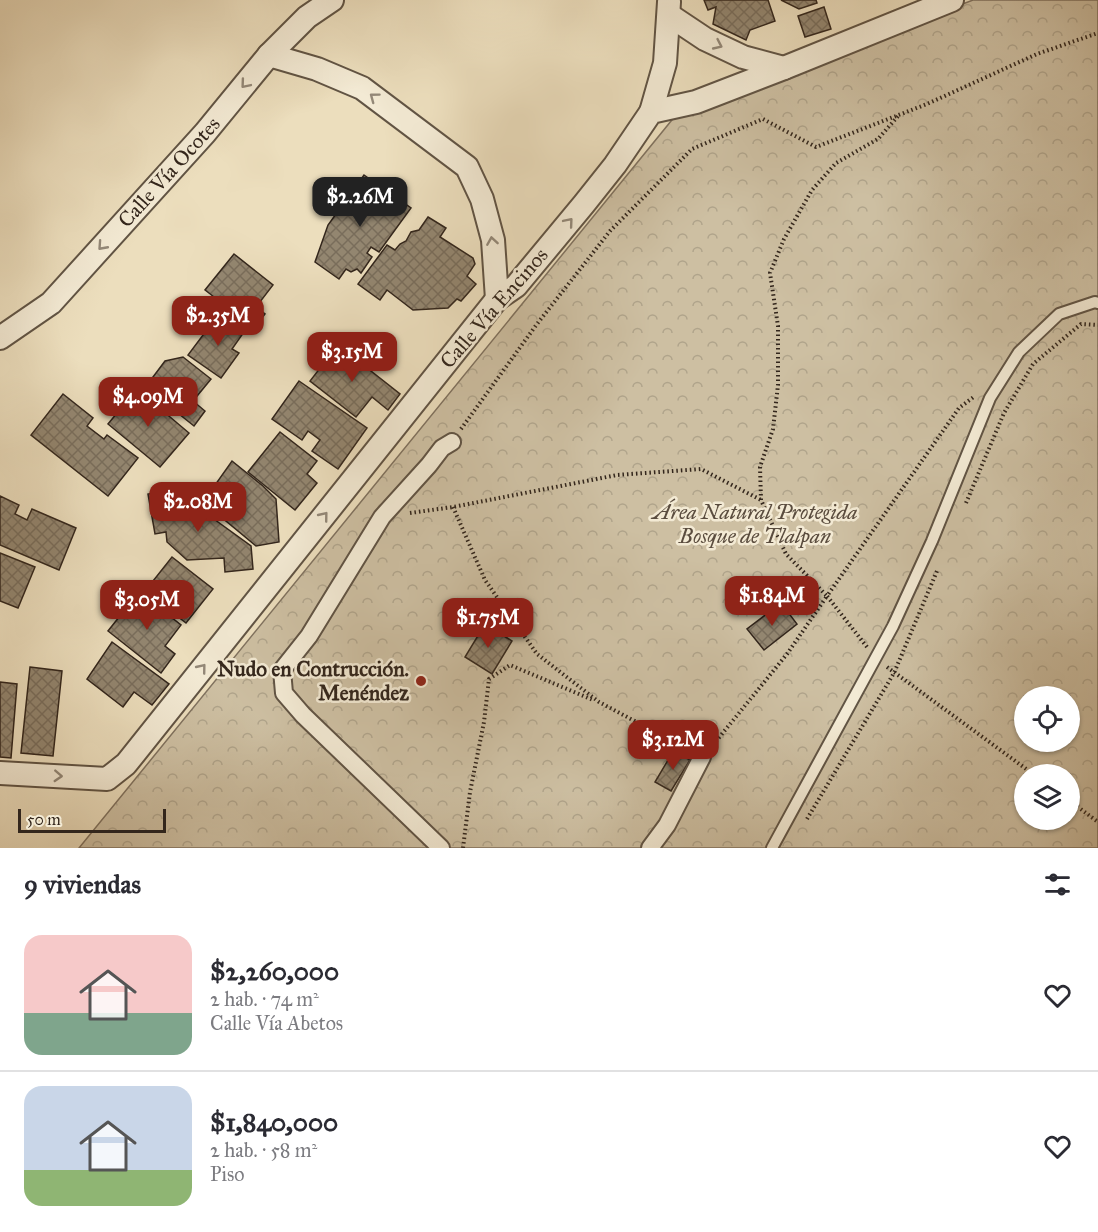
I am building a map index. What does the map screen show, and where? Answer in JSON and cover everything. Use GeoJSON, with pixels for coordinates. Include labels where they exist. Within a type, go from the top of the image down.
{"type":"FeatureCollection","features":[{"type":"Feature","properties":{"kind":"street","name":"Calle Vía Ocotes"},"geometry":{"type":"LineString","coordinates":[[0,338],[51,303],[205,133],[269,55],[307,17],[332,0]]}},
{"type":"Feature","properties":{"kind":"street"},"geometry":{"type":"LineString","coordinates":[[651,112],[696,102],[784,69],[952,0]]}},
{"type":"Feature","properties":{"kind":"street"},"geometry":{"type":"LineString","coordinates":[[669,7],[705,39],[743,57],[784,69]]}},
{"type":"Feature","properties":{"kind":"street","name":"Calle Vía Encinos"},"geometry":{"type":"LineString","coordinates":[[0,773],[107,779],[126,764],[497,299],[516,285],[615,165],[651,112],[665,63],[669,7]]}},
{"type":"Feature","properties":{"kind":"street"},"geometry":{"type":"LineString","coordinates":[[269,55],[317,69],[362,88],[467,166],[482,199],[493,240],[497,299]]}},
{"type":"Feature","properties":{"kind":"street"},"geometry":{"type":"LineString","coordinates":[[441,848],[303,715],[284,693],[282,670],[309,636],[382,517],[442,448],[452,442]]}},
{"type":"Feature","properties":{"kind":"street"},"geometry":{"type":"LineString","coordinates":[[650,848],[667,825],[702,757]]}},
{"type":"Feature","properties":{"kind":"lane"},"geometry":{"type":"LineString","coordinates":[[772,848],[893,626],[932,542],[990,398],[1019,352],[1059,314],[1098,303]]}},
{"type":"Feature","properties":{"kind":"path"},"geometry":{"type":"LineString","coordinates":[[452,442],[537,324],[610,231],[693,149],[763,119],[816,147],[927,104],[1037,54],[1098,33]]}},
{"type":"Feature","properties":{"kind":"path"},"geometry":{"type":"LineString","coordinates":[[899,115],[878,139],[836,163],[812,190],[784,239],[770,273],[778,326],[778,385],[773,429],[760,467],[762,500],[786,554],[827,596],[876,658],[1020,764]]}},
{"type":"Feature","properties":{"kind":"path"},"geometry":{"type":"LineString","coordinates":[[1005,374],[1033,364]]}},
{"type":"Feature","properties":{"kind":"path"},"geometry":{"type":"LineString","coordinates":[[463,848],[489,679],[510,665],[599,702],[702,757],[787,654],[959,408],[977,394]]}},
{"type":"Feature","properties":{"kind":"path"},"geometry":{"type":"LineString","coordinates":[[382,517],[453,507],[617,475],[701,469],[762,500]]}},
{"type":"Feature","properties":{"kind":"path"},"geometry":{"type":"LineString","coordinates":[[453,507],[485,580],[537,654],[599,702]]}},
{"type":"Feature","properties":{"kind":"path"},"geometry":{"type":"LineString","coordinates":[[1080,808],[1098,822]]}},
{"type":"Feature","properties":{"kind":"green space","name":"Área Natural Protegida Bosque de Tlalpan"},"geometry":{"type":"Polygon","coordinates":[[[973,0],[1098,0],[1098,848],[79,848],[676,115],[973,0]]]}},
{"type":"Feature","properties":{"kind":"building"},"geometry":{"type":"Polygon","coordinates":[[[704,0],[768,0],[775,21],[750,30],[746,40],[713,24],[716,7],[708,10],[704,0]]]}},
{"type":"Feature","properties":{"kind":"building"},"geometry":{"type":"Polygon","coordinates":[[[781,0],[816,0],[817,3],[799,9],[781,0]]]}},
{"type":"Feature","properties":{"kind":"building"},"geometry":{"type":"Polygon","coordinates":[[[824,7],[831,29],[805,37],[798,16],[824,7]]]}},
{"type":"Feature","properties":{"kind":"building"},"geometry":{"type":"Polygon","coordinates":[[[364,175],[411,208],[379,252],[371,247],[367,253],[372,257],[361,273],[357,269],[351,272],[346,269],[339,279],[315,262],[328,225],[364,175]]]}},
{"type":"Feature","properties":{"kind":"building"},"geometry":{"type":"Polygon","coordinates":[[[428,217],[446,228],[440,237],[473,258],[475,264],[467,276],[476,284],[461,301],[457,299],[448,308],[413,310],[387,290],[380,300],[358,284],[387,245],[395,250],[406,241],[411,232],[419,230],[428,217]]]}},
{"type":"Feature","properties":{"kind":"building"},"geometry":{"type":"Polygon","coordinates":[[[234,254],[273,285],[256,307],[265,314],[253,330],[238,317],[244,309],[237,304],[232,311],[205,290],[234,254]]]}},
{"type":"Feature","properties":{"kind":"building"},"geometry":{"type":"Polygon","coordinates":[[[215,319],[222,324],[226,319],[244,332],[232,349],[239,353],[221,378],[188,355],[215,319]]]}},
{"type":"Feature","properties":{"kind":"building"},"geometry":{"type":"Polygon","coordinates":[[[338,345],[400,394],[388,410],[372,397],[356,417],[310,381],[338,345]]]}},
{"type":"Feature","properties":{"kind":"building"},"geometry":{"type":"Polygon","coordinates":[[[183,357],[211,379],[193,401],[205,411],[194,426],[149,390],[157,381],[153,377],[165,361],[183,357]]]}},
{"type":"Feature","properties":{"kind":"building"},"geometry":{"type":"Polygon","coordinates":[[[299,381],[367,428],[338,469],[312,451],[320,440],[308,431],[302,440],[272,419],[299,381]]]}},
{"type":"Feature","properties":{"kind":"building"},"geometry":{"type":"Polygon","coordinates":[[[137,389],[189,433],[160,467],[108,424],[137,389]]]}},
{"type":"Feature","properties":{"kind":"building"},"geometry":{"type":"Polygon","coordinates":[[[63,394],[93,418],[87,426],[104,439],[107,435],[138,458],[108,496],[31,435],[63,394]]]}},
{"type":"Feature","properties":{"kind":"building"},"geometry":{"type":"Polygon","coordinates":[[[280,432],[317,461],[307,474],[317,483],[295,510],[248,472],[280,432]]]}},
{"type":"Feature","properties":{"kind":"building"},"geometry":{"type":"Polygon","coordinates":[[[232,461],[276,499],[279,542],[256,546],[203,502],[232,461]]]}},
{"type":"Feature","properties":{"kind":"building"},"geometry":{"type":"Polygon","coordinates":[[[175,489],[178,503],[188,502],[190,512],[200,509],[251,546],[253,569],[225,572],[224,558],[187,560],[167,542],[166,532],[155,534],[148,494],[175,489]]]}},
{"type":"Feature","properties":{"kind":"building"},"geometry":{"type":"Polygon","coordinates":[[[0,496],[19,505],[15,514],[27,520],[32,509],[76,528],[59,570],[0,545],[0,496]]]}},
{"type":"Feature","properties":{"kind":"building"},"geometry":{"type":"Polygon","coordinates":[[[0,553],[35,567],[18,608],[0,601],[0,553]]]}},
{"type":"Feature","properties":{"kind":"building"},"geometry":{"type":"Polygon","coordinates":[[[172,557],[213,589],[186,623],[158,601],[162,595],[149,586],[172,557]]]}},
{"type":"Feature","properties":{"kind":"building"},"geometry":{"type":"Polygon","coordinates":[[[139,592],[181,625],[165,646],[175,654],[161,673],[108,631],[139,592]]]}},
{"type":"Feature","properties":{"kind":"building"},"geometry":{"type":"Polygon","coordinates":[[[781,603],[797,624],[764,650],[747,629],[781,603]]]}},
{"type":"Feature","properties":{"kind":"building"},"geometry":{"type":"Polygon","coordinates":[[[485,624],[512,641],[492,674],[465,657],[485,624]]]}},
{"type":"Feature","properties":{"kind":"building"},"geometry":{"type":"Polygon","coordinates":[[[112,642],[169,684],[152,705],[134,692],[123,707],[87,679],[112,642]]]}},
{"type":"Feature","properties":{"kind":"building"},"geometry":{"type":"Polygon","coordinates":[[[30,667],[62,671],[53,756],[21,753],[30,667]]]}},
{"type":"Feature","properties":{"kind":"building"},"geometry":{"type":"Polygon","coordinates":[[[0,682],[17,684],[11,758],[0,757],[0,682]]]}},
{"type":"Feature","properties":{"kind":"building"},"geometry":{"type":"Polygon","coordinates":[[[674,750],[690,760],[671,791],[655,782],[674,750]]]}},
{"type":"Feature","properties":{"kind":"place","name":"Nudo en Contrucción. Menéndez"},"geometry":{"type":"Point","coordinates":[421,681]}}]}
